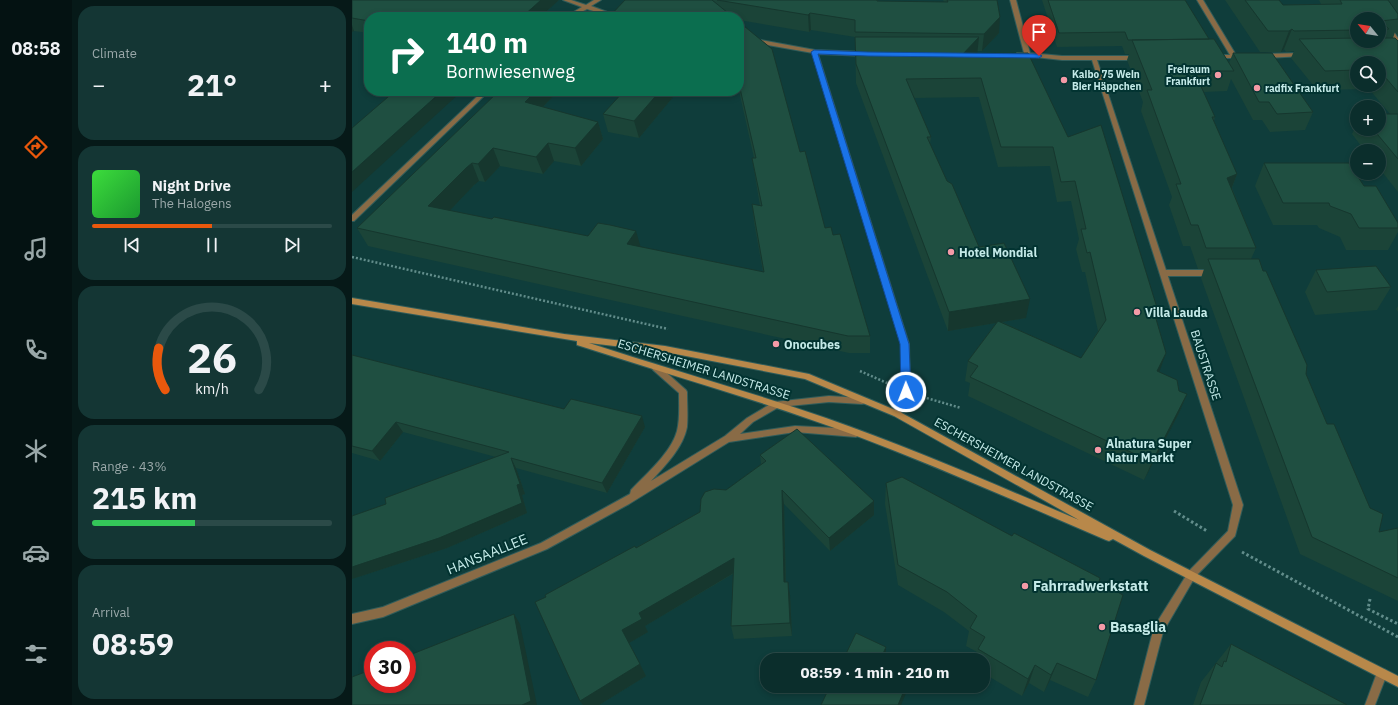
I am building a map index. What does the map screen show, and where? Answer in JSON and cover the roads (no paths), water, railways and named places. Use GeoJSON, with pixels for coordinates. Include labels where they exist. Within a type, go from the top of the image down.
{"type":"FeatureCollection","features":[{"type":"Feature","properties":{"kind":"main road","name":"ESCHERSHEIMER LANDSTRASSE"},"geometry":{"type":"LineString","coordinates":[[352,301],[564,337],[665,349],[771,368],[806,376],[862,401],[897,414],[1147,553]]}},
{"type":"Feature","properties":{"kind":"main road","name":"ESCHERSHEIMER LANDSTRASSE"},"geometry":{"type":"LineString","coordinates":[[564,337],[656,368],[741,392],[858,433],[1147,553],[1192,574],[1398,682]]}},
{"type":"Feature","properties":{"kind":"street"},"geometry":{"type":"LineString","coordinates":[[566,0],[602,12]]}},
{"type":"Feature","properties":{"kind":"street"},"geometry":{"type":"LineString","coordinates":[[577,12],[598,0]]}},
{"type":"Feature","properties":{"kind":"street"},"geometry":{"type":"LineString","coordinates":[[1013,0],[1027,54]]}},
{"type":"Feature","properties":{"kind":"street"},"geometry":{"type":"LineString","coordinates":[[1200,0],[1234,57]]}},
{"type":"Feature","properties":{"kind":"street"},"geometry":{"type":"LineString","coordinates":[[1386,24],[1398,42]]}},
{"type":"Feature","properties":{"kind":"street"},"geometry":{"type":"LineString","coordinates":[[744,39],[814,52],[876,54]]}},
{"type":"Feature","properties":{"kind":"street"},"geometry":{"type":"LineString","coordinates":[[814,52],[905,344],[906,392],[897,414]]}},
{"type":"Feature","properties":{"kind":"street"},"geometry":{"type":"LineString","coordinates":[[1011,54],[1027,54],[1062,58],[1141,58]]}},
{"type":"Feature","properties":{"kind":"street"},"geometry":{"type":"LineString","coordinates":[[1257,56],[1311,55]]}},
{"type":"Feature","properties":{"kind":"street"},"geometry":{"type":"LineString","coordinates":[[1211,57],[1249,57]]}},
{"type":"Feature","properties":{"kind":"street","name":"BAUSTRASSE"},"geometry":{"type":"LineString","coordinates":[[1094,58],[1238,505],[1232,533],[1224,543],[1192,574],[1158,630],[1139,705]]}},
{"type":"Feature","properties":{"kind":"street"},"geometry":{"type":"LineString","coordinates":[[352,219],[481,96]]}},
{"type":"Feature","properties":{"kind":"street"},"geometry":{"type":"LineString","coordinates":[[1164,273],[1225,274]]}},
{"type":"Feature","properties":{"kind":"street","name":"HANSAALLEE"},"geometry":{"type":"LineString","coordinates":[[626,501],[663,462],[679,437],[683,413],[683,392],[656,368]]}},
{"type":"Feature","properties":{"kind":"street","name":"HANSAALLEE"},"geometry":{"type":"LineString","coordinates":[[352,619],[383,612],[544,546],[626,501],[728,439],[750,420],[777,404],[829,399],[862,401]]}},
{"type":"Feature","properties":{"kind":"street","name":"HANSAALLEE"},"geometry":{"type":"LineString","coordinates":[[728,439],[795,429],[858,433]]}},
{"type":"Feature","properties":{"kind":"street"},"geometry":{"type":"LineString","coordinates":[[1370,705],[1382,674]]}},
{"type":"Feature","properties":{"kind":"place","name":"Freiraum Frankfurt"},"geometry":{"type":"Point","coordinates":[1218,75]}},
{"type":"Feature","properties":{"kind":"place","name":"Kaibo 75 Wein Bier Häppchen"},"geometry":{"type":"Point","coordinates":[1064,80]}},
{"type":"Feature","properties":{"kind":"place","name":"radfix Frankfurt"},"geometry":{"type":"Point","coordinates":[1257,88]}},
{"type":"Feature","properties":{"kind":"place","name":"Hotel Mondial"},"geometry":{"type":"Point","coordinates":[951,252]}},
{"type":"Feature","properties":{"kind":"place","name":"Villa Lauda"},"geometry":{"type":"Point","coordinates":[1137,312]}},
{"type":"Feature","properties":{"kind":"place","name":"Onocubes"},"geometry":{"type":"Point","coordinates":[776,344]}},
{"type":"Feature","properties":{"kind":"place","name":"Alnatura Super Natur Markt"},"geometry":{"type":"Point","coordinates":[1098,450]}},
{"type":"Feature","properties":{"kind":"place","name":"Fahrradwerkstatt"},"geometry":{"type":"Point","coordinates":[1025,586]}},
{"type":"Feature","properties":{"kind":"place","name":"Basaglia"},"geometry":{"type":"Point","coordinates":[1102,627]}}]}
